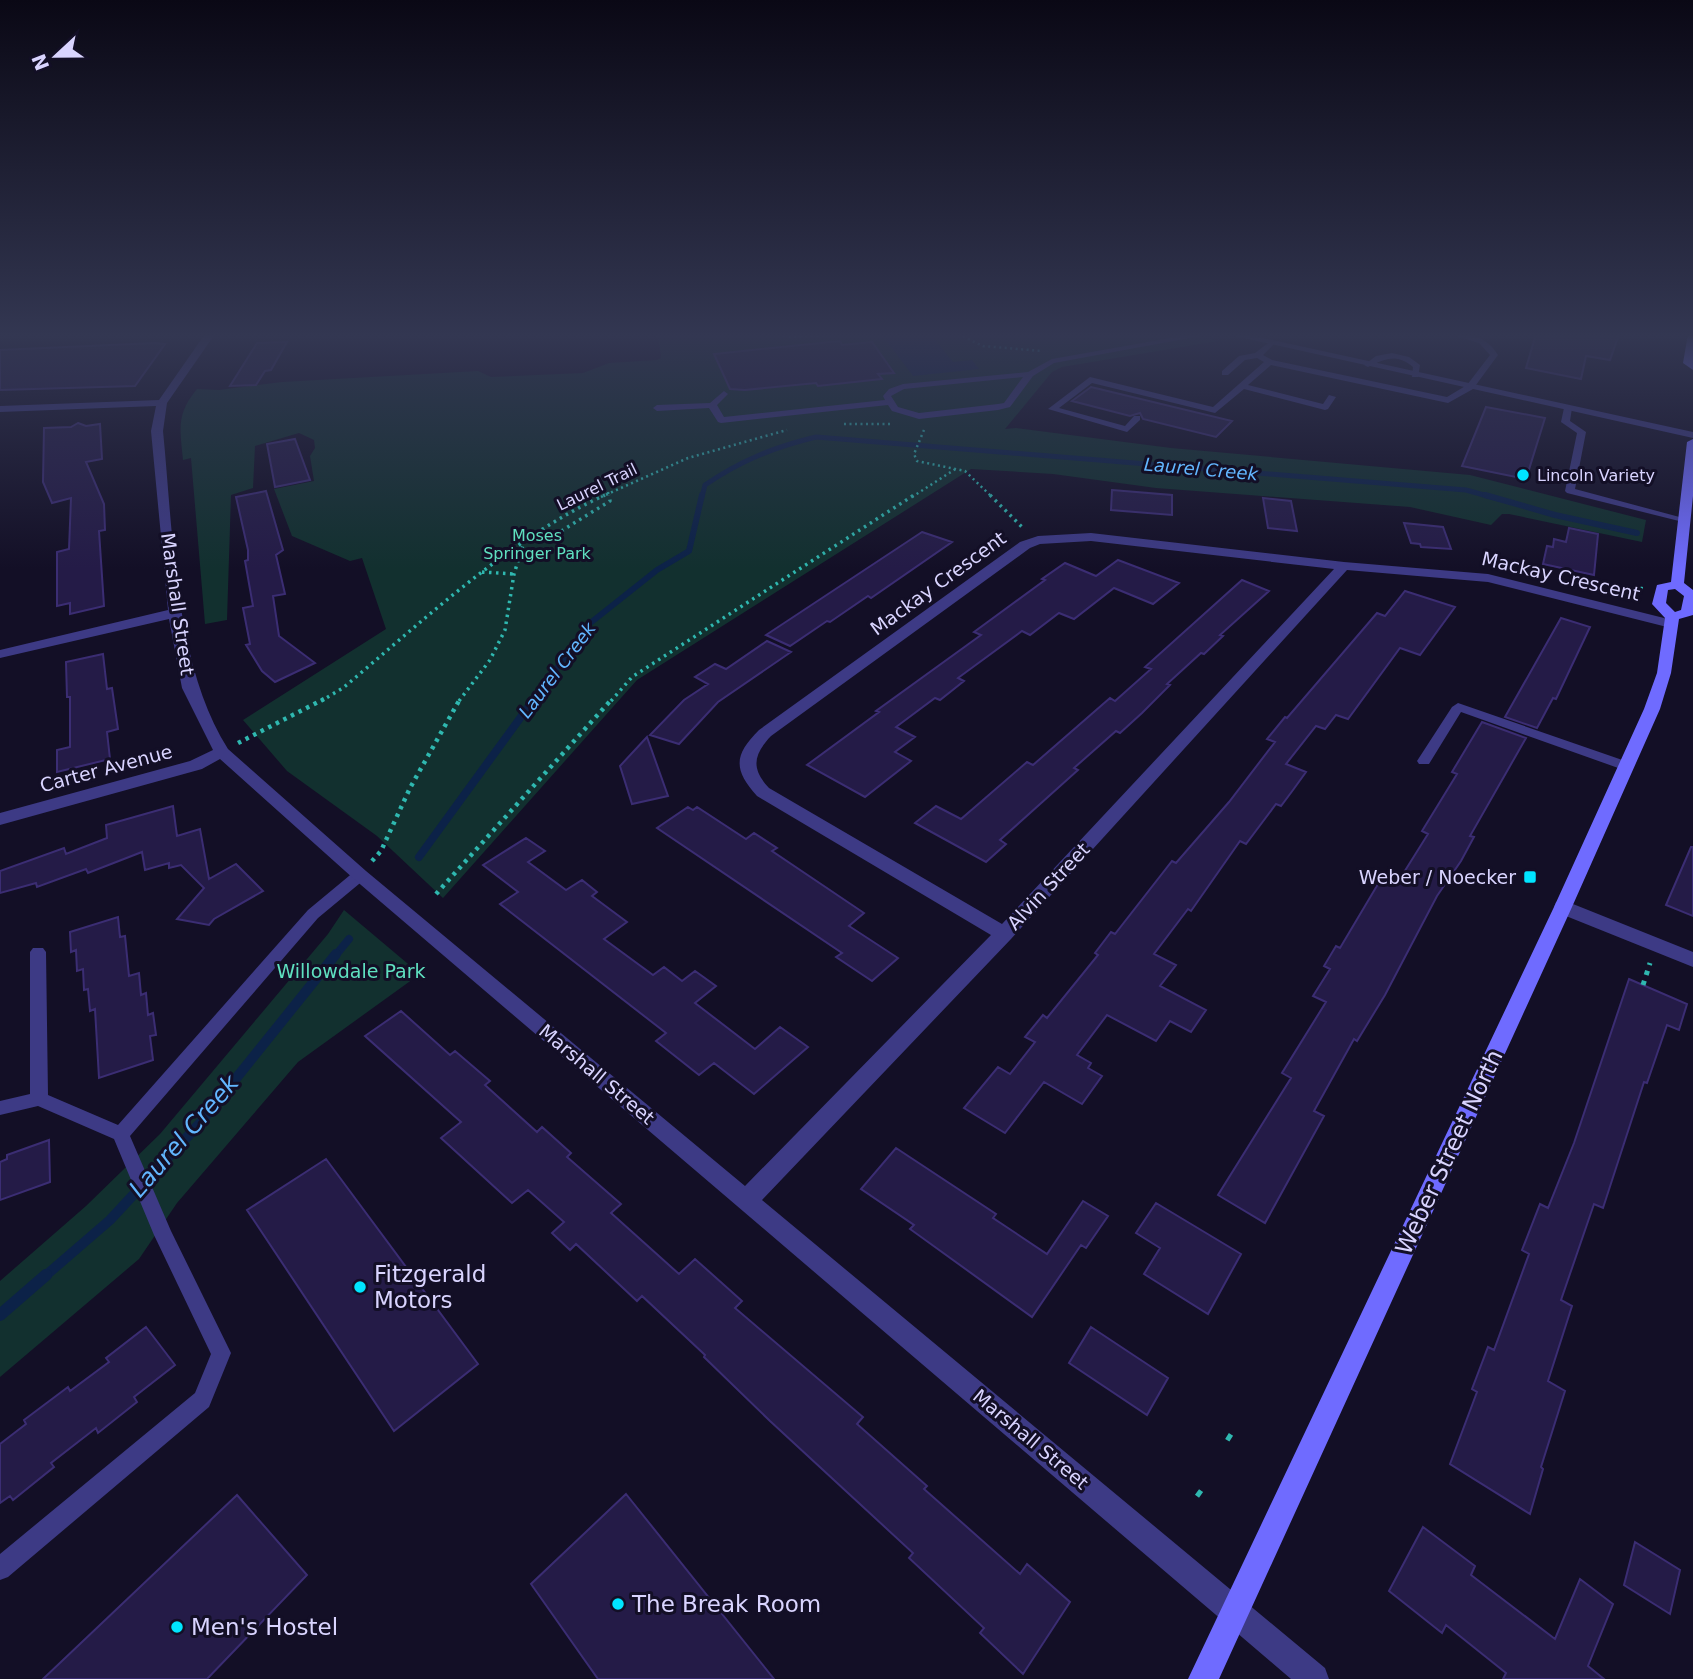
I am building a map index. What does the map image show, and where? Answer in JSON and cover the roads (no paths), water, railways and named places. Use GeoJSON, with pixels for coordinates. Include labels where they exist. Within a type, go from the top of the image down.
{"type":"FeatureCollection","features":[{"type":"Feature","properties":{"kind":"main road","name":"Weber Street North"},"geometry":{"type":"LineString","coordinates":[[1677,584],[1693,442]]}},
{"type":"Feature","properties":{"kind":"main road","name":"Weber Street North"},"geometry":{"type":"LineString","coordinates":[[1672,621],[1688,612],[1691,595],[1677,584]]}},
{"type":"Feature","properties":{"kind":"main road","name":"Weber Street North"},"geometry":{"type":"LineString","coordinates":[[1203,1679],[1563,907],[1652,709],[1664,673],[1672,621],[1659,604],[1662,588],[1677,584]]}},
{"type":"Feature","properties":{"kind":"street","name":"Marshall Street"},"geometry":{"type":"LineString","coordinates":[[160,412],[157,431],[175,614],[190,688],[210,733],[222,752],[360,875],[1314,1679]]}},
{"type":"Feature","properties":{"kind":"street"},"geometry":{"type":"LineString","coordinates":[[1588,412],[1693,435]]}},
{"type":"Feature","properties":{"kind":"street","name":"Mackay Crescent"},"geometry":{"type":"LineString","coordinates":[[1004,934],[763,792],[750,779],[745,761],[753,745],[765,733],[1025,545],[1038,540],[1091,537],[1344,566],[1488,578],[1672,621]]}},
{"type":"Feature","properties":{"kind":"street","name":"Alvin Street"},"geometry":{"type":"LineString","coordinates":[[746,1200],[1004,934],[1344,566]]}},
{"type":"Feature","properties":{"kind":"street"},"geometry":{"type":"LineString","coordinates":[[0,654],[175,614]]}},
{"type":"Feature","properties":{"kind":"street","name":"Carter Avenue"},"geometry":{"type":"LineString","coordinates":[[0,819],[196,765],[222,752]]}},
{"type":"Feature","properties":{"kind":"street"},"geometry":{"type":"LineString","coordinates":[[1563,907],[1693,960]]}},
{"type":"Feature","properties":{"kind":"lane"},"geometry":{"type":"LineString","coordinates":[[716,412],[721,420],[793,412]]}},
{"type":"Feature","properties":{"kind":"lane"},"geometry":{"type":"LineString","coordinates":[[904,412],[919,416],[951,412]]}},
{"type":"Feature","properties":{"kind":"lane"},"geometry":{"type":"LineString","coordinates":[[1065,412],[1127,429],[1137,418]]}},
{"type":"Feature","properties":{"kind":"lane"},"geometry":{"type":"LineString","coordinates":[[1567,412],[1565,422],[1582,432],[1570,491],[1686,516]]}},
{"type":"Feature","properties":{"kind":"lane"},"geometry":{"type":"LineString","coordinates":[[1677,584],[1693,588]]}},
{"type":"Feature","properties":{"kind":"lane"},"geometry":{"type":"LineString","coordinates":[[1424,761],[1458,707],[1626,766]]}},
{"type":"Feature","properties":{"kind":"lane"},"geometry":{"type":"LineString","coordinates":[[121,1134],[313,914],[360,875]]}},
{"type":"Feature","properties":{"kind":"lane"},"geometry":{"type":"LineString","coordinates":[[38,952],[39,1100]]}},
{"type":"Feature","properties":{"kind":"lane"},"geometry":{"type":"LineString","coordinates":[[0,1108],[39,1100],[121,1134],[132,1166],[163,1235],[221,1353],[202,1401],[0,1569]]}},
{"type":"Feature","properties":{"kind":"waterway","name":"Laurel Creek"},"geometry":{"type":"LineString","coordinates":[[702,497],[705,485],[744,462],[786,445],[816,437],[1466,490],[1491,497]]}},
{"type":"Feature","properties":{"kind":"waterway","name":"Laurel Creek"},"geometry":{"type":"LineString","coordinates":[[533,701],[589,624],[657,570],[689,551],[702,495]]}},
{"type":"Feature","properties":{"kind":"waterway","name":"Laurel Creek"},"geometry":{"type":"LineString","coordinates":[[1485,495],[1555,515],[1637,533]]}},
{"type":"Feature","properties":{"kind":"waterway","name":"Laurel Creek"},"geometry":{"type":"LineString","coordinates":[[419,857],[534,699]]}},
{"type":"Feature","properties":{"kind":"waterway","name":"Laurel Creek"},"geometry":{"type":"LineString","coordinates":[[335,956],[349,939]]}},
{"type":"Feature","properties":{"kind":"waterway","name":"Laurel Creek"},"geometry":{"type":"LineString","coordinates":[[44,1277],[110,1220],[201,1122],[336,954]]}},
{"type":"Feature","properties":{"kind":"waterway","name":"Laurel Creek"},"geometry":{"type":"LineString","coordinates":[[0,1315],[46,1275]]}},
{"type":"Feature","properties":{"kind":"place","name":"Lincoln Variety"},"geometry":{"type":"Point","coordinates":[1523,475]}},
{"type":"Feature","properties":{"kind":"place","name":"Weber / Noecker"},"geometry":{"type":"Point","coordinates":[1530,877]}},
{"type":"Feature","properties":{"kind":"place","name":"Fitzgerald Motors"},"geometry":{"type":"Point","coordinates":[360,1287]}},
{"type":"Feature","properties":{"kind":"place","name":"The Break Room"},"geometry":{"type":"Point","coordinates":[618,1604]}},
{"type":"Feature","properties":{"kind":"place","name":"Men's Hostel"},"geometry":{"type":"Point","coordinates":[177,1627]}},
{"type":"Feature","properties":{"kind":"park label","name":"Moses Springer Park"},"geometry":{"type":"Point","coordinates":[537,544]}},
{"type":"Feature","properties":{"kind":"park label","name":"Willowdale Park"},"geometry":{"type":"Point","coordinates":[351,971]}}]}
